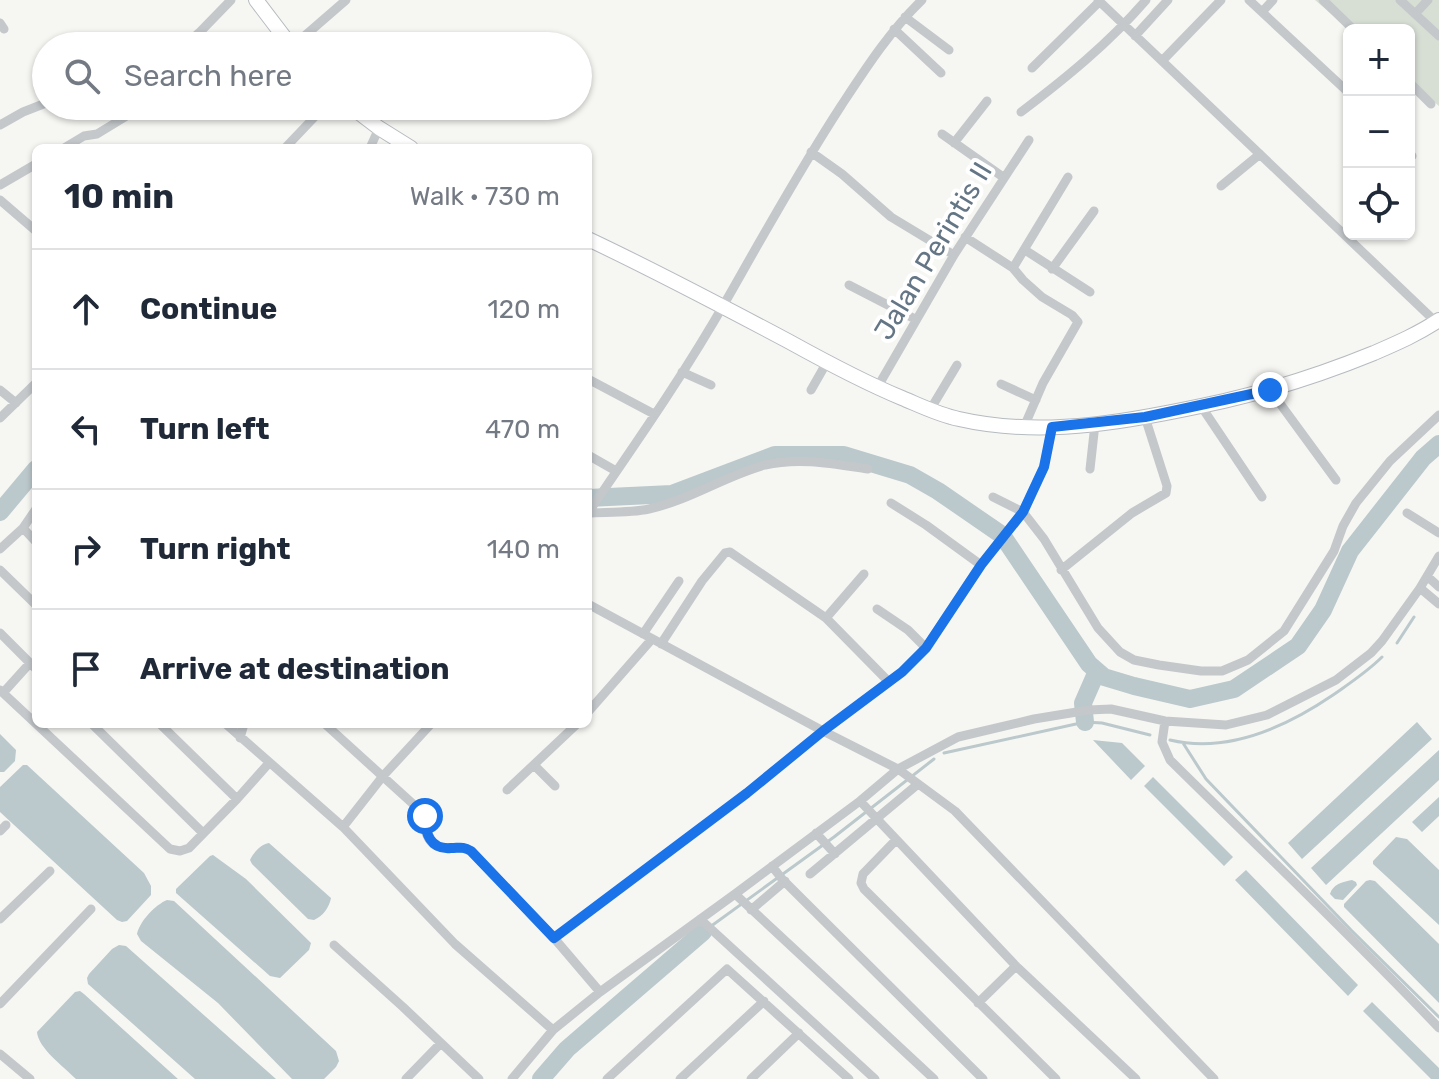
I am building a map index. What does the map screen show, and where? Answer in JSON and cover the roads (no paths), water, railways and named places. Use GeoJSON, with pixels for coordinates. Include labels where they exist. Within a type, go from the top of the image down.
{"type":"FeatureCollection","features":[{"type":"Feature","properties":{"kind":"street"},"geometry":{"type":"LineString","coordinates":[[200,32],[231,0]]}},
{"type":"Feature","properties":{"kind":"street"},"geometry":{"type":"LineString","coordinates":[[256,0],[281,32]]}},
{"type":"Feature","properties":{"kind":"street"},"geometry":{"type":"LineString","coordinates":[[308,32],[346,0]]}},
{"type":"Feature","properties":{"kind":"street"},"geometry":{"type":"LineString","coordinates":[[592,508],[723,306],[811,152],[879,48],[922,0]]}},
{"type":"Feature","properties":{"kind":"street"},"geometry":{"type":"LineString","coordinates":[[1021,112],[1069,76],[1125,26],[1146,0]]}},
{"type":"Feature","properties":{"kind":"street"},"geometry":{"type":"LineString","coordinates":[[1135,36],[1168,0]]}},
{"type":"Feature","properties":{"kind":"street"},"geometry":{"type":"LineString","coordinates":[[1162,61],[1221,0]]}},
{"type":"Feature","properties":{"kind":"street"},"geometry":{"type":"LineString","coordinates":[[1249,0],[1343,87]]}},
{"type":"Feature","properties":{"kind":"street"},"geometry":{"type":"LineString","coordinates":[[1262,12],[1273,0]]}},
{"type":"Feature","properties":{"kind":"street"},"geometry":{"type":"LineString","coordinates":[[1323,0],[1348,24]]}},
{"type":"Feature","properties":{"kind":"street"},"geometry":{"type":"LineString","coordinates":[[1400,0],[1439,36]]}},
{"type":"Feature","properties":{"kind":"street"},"geometry":{"type":"LineString","coordinates":[[1415,14],[1428,0]]}},
{"type":"Feature","properties":{"kind":"street"},"geometry":{"type":"LineString","coordinates":[[592,241],[877,388],[959,419],[1024,427],[1095,424],[1145,417],[1270,390],[1347,364],[1438,323],[1098,1],[1032,68]]}},
{"type":"Feature","properties":{"kind":"street"},"geometry":{"type":"LineString","coordinates":[[905,17],[949,50]]}},
{"type":"Feature","properties":{"kind":"street"},"geometry":{"type":"LineString","coordinates":[[894,29],[941,73]]}},
{"type":"Feature","properties":{"kind":"street"},"geometry":{"type":"LineString","coordinates":[[1415,88],[1431,104]]}},
{"type":"Feature","properties":{"kind":"street"},"geometry":{"type":"LineString","coordinates":[[954,143],[987,101]]}},
{"type":"Feature","properties":{"kind":"street"},"geometry":{"type":"LineString","coordinates":[[0,125],[32,108]]}},
{"type":"Feature","properties":{"kind":"street"},"geometry":{"type":"LineString","coordinates":[[71,144],[84,136],[97,134],[120,120]]}},
{"type":"Feature","properties":{"kind":"street"},"geometry":{"type":"LineString","coordinates":[[289,144],[312,120]]}},
{"type":"Feature","properties":{"kind":"street"},"geometry":{"type":"LineString","coordinates":[[368,120],[405,144]]}},
{"type":"Feature","properties":{"kind":"street"},"geometry":{"type":"LineString","coordinates":[[372,144],[379,128]]}},
{"type":"Feature","properties":{"kind":"street"},"geometry":{"type":"LineString","coordinates":[[942,134],[1003,177]]}},
{"type":"Feature","properties":{"kind":"street","name":"Jalan Perintis II"},"geometry":{"type":"LineString","coordinates":[[877,388],[965,237],[1029,140]]}},
{"type":"Feature","properties":{"kind":"street"},"geometry":{"type":"LineString","coordinates":[[811,152],[842,174],[891,217],[954,255]]}},
{"type":"Feature","properties":{"kind":"street"},"geometry":{"type":"LineString","coordinates":[[1221,186],[1260,154]]}},
{"type":"Feature","properties":{"kind":"street"},"geometry":{"type":"LineString","coordinates":[[0,185],[32,166]]}},
{"type":"Feature","properties":{"kind":"street"},"geometry":{"type":"LineString","coordinates":[[1013,268],[1068,177]]}},
{"type":"Feature","properties":{"kind":"street"},"geometry":{"type":"LineString","coordinates":[[0,200],[32,228]]}},
{"type":"Feature","properties":{"kind":"street"},"geometry":{"type":"LineString","coordinates":[[1052,269],[1094,211]]}},
{"type":"Feature","properties":{"kind":"street"},"geometry":{"type":"LineString","coordinates":[[965,237],[1013,268],[1042,297],[1078,322],[1043,383],[1024,427]]}},
{"type":"Feature","properties":{"kind":"street"},"geometry":{"type":"LineString","coordinates":[[1025,250],[1090,292]]}},
{"type":"Feature","properties":{"kind":"street"},"geometry":{"type":"LineString","coordinates":[[849,285],[915,319]]}},
{"type":"Feature","properties":{"kind":"street"},"geometry":{"type":"LineString","coordinates":[[811,390],[827,362]]}},
{"type":"Feature","properties":{"kind":"street"},"geometry":{"type":"LineString","coordinates":[[930,410],[957,365]]}},
{"type":"Feature","properties":{"kind":"street"},"geometry":{"type":"LineString","coordinates":[[682,372],[711,385]]}},
{"type":"Feature","properties":{"kind":"street"},"geometry":{"type":"LineString","coordinates":[[592,381],[654,414]]}},
{"type":"Feature","properties":{"kind":"street"},"geometry":{"type":"LineString","coordinates":[[1001,384],[1036,400]]}},
{"type":"Feature","properties":{"kind":"street"},"geometry":{"type":"LineString","coordinates":[[0,418],[32,387]]}},
{"type":"Feature","properties":{"kind":"street"},"geometry":{"type":"LineString","coordinates":[[0,390],[16,403]]}},
{"type":"Feature","properties":{"kind":"street"},"geometry":{"type":"LineString","coordinates":[[1270,390],[1336,480]]}},
{"type":"Feature","properties":{"kind":"street"},"geometry":{"type":"LineString","coordinates":[[1201,406],[1262,497]]}},
{"type":"Feature","properties":{"kind":"street"},"geometry":{"type":"LineString","coordinates":[[993,497],[1021,515],[1044,539],[1098,628],[1120,652],[1134,660],[1159,665],[1222,671],[1248,660],[1284,631],[1334,551],[1356,503],[1390,461],[1439,415]]}},
{"type":"Feature","properties":{"kind":"street"},"geometry":{"type":"LineString","coordinates":[[1061,570],[1121,521],[1166,493],[1167,486],[1145,417]]}},
{"type":"Feature","properties":{"kind":"street"},"geometry":{"type":"LineString","coordinates":[[1090,469],[1095,424]]}},
{"type":"Feature","properties":{"kind":"street"},"geometry":{"type":"LineString","coordinates":[[554,938],[747,793],[902,672],[926,648],[981,565],[1021,515],[1044,467],[1052,427]]}},
{"type":"Feature","properties":{"kind":"street"},"geometry":{"type":"LineString","coordinates":[[592,458],[615,472]]}},
{"type":"Feature","properties":{"kind":"street"},"geometry":{"type":"LineString","coordinates":[[592,511],[648,509],[764,466],[784,462],[806,461],[868,469]]}},
{"type":"Feature","properties":{"kind":"street"},"geometry":{"type":"LineString","coordinates":[[891,503],[981,565]]}},
{"type":"Feature","properties":{"kind":"street"},"geometry":{"type":"LineString","coordinates":[[1407,513],[1439,533]]}},
{"type":"Feature","properties":{"kind":"street"},"geometry":{"type":"LineString","coordinates":[[0,549],[29,522]]}},
{"type":"Feature","properties":{"kind":"street"},"geometry":{"type":"LineString","coordinates":[[592,708],[728,552],[826,618],[888,681]]}},
{"type":"Feature","properties":{"kind":"street"},"geometry":{"type":"LineString","coordinates":[[810,874],[826,844],[869,811],[901,772],[958,737],[1089,710],[1111,709],[1164,725],[1226,725],[1287,707],[1361,662],[1382,641],[1439,556]]}},
{"type":"Feature","properties":{"kind":"street"},"geometry":{"type":"LineString","coordinates":[[0,570],[32,601]]}},
{"type":"Feature","properties":{"kind":"street"},"geometry":{"type":"LineString","coordinates":[[826,618],[864,574]]}},
{"type":"Feature","properties":{"kind":"street"},"geometry":{"type":"LineString","coordinates":[[1427,576],[1439,587]]}},
{"type":"Feature","properties":{"kind":"street"},"geometry":{"type":"LineString","coordinates":[[652,639],[679,581]]}},
{"type":"Feature","properties":{"kind":"street"},"geometry":{"type":"LineString","coordinates":[[1420,588],[1439,604]]}},
{"type":"Feature","properties":{"kind":"street"},"geometry":{"type":"LineString","coordinates":[[592,606],[901,772],[955,811],[1214,1079]]}},
{"type":"Feature","properties":{"kind":"street"},"geometry":{"type":"LineString","coordinates":[[877,609],[908,630],[926,648]]}},
{"type":"Feature","properties":{"kind":"street"},"geometry":{"type":"LineString","coordinates":[[0,633],[32,665]]}},
{"type":"Feature","properties":{"kind":"street"},"geometry":{"type":"LineString","coordinates":[[32,667],[2,692],[32,720]]}},
{"type":"Feature","properties":{"kind":"street"},"geometry":{"type":"LineString","coordinates":[[1164,725],[1162,742],[1170,760],[1439,1028]]}},
{"type":"Feature","properties":{"kind":"street"},"geometry":{"type":"LineString","coordinates":[[41,728],[170,849],[180,851],[189,848],[269,763]]}},
{"type":"Feature","properties":{"kind":"street"},"geometry":{"type":"LineString","coordinates":[[96,728],[203,833]]}},
{"type":"Feature","properties":{"kind":"street"},"geometry":{"type":"LineString","coordinates":[[164,728],[237,799]]}},
{"type":"Feature","properties":{"kind":"street"},"geometry":{"type":"LineString","coordinates":[[230,728],[343,827],[455,944],[553,1030]]}},
{"type":"Feature","properties":{"kind":"street"},"geometry":{"type":"LineString","coordinates":[[240,738],[243,728]]}},
{"type":"Feature","properties":{"kind":"street"},"geometry":{"type":"LineString","coordinates":[[329,728],[423,813],[426,834],[433,844],[471,851],[554,938],[600,992]]}},
{"type":"Feature","properties":{"kind":"street"},"geometry":{"type":"LineString","coordinates":[[343,827],[383,776],[427,728]]}},
{"type":"Feature","properties":{"kind":"street"},"geometry":{"type":"LineString","coordinates":[[507,790],[573,728]]}},
{"type":"Feature","properties":{"kind":"street"},"geometry":{"type":"LineString","coordinates":[[534,765],[555,786]]}},
{"type":"Feature","properties":{"kind":"street"},"geometry":{"type":"LineString","coordinates":[[512,1079],[553,1030],[600,992],[743,903],[869,811],[916,783]]}},
{"type":"Feature","properties":{"kind":"street"},"geometry":{"type":"LineString","coordinates":[[869,811],[1016,966],[1136,1079]]}},
{"type":"Feature","properties":{"kind":"street"},"geometry":{"type":"LineString","coordinates":[[896,840],[863,874],[861,883],[864,889],[1056,1079]]}},
{"type":"Feature","properties":{"kind":"street"},"geometry":{"type":"LineString","coordinates":[[0,919],[50,871]]}},
{"type":"Feature","properties":{"kind":"street"},"geometry":{"type":"LineString","coordinates":[[743,903],[779,875]]}},
{"type":"Feature","properties":{"kind":"street"},"geometry":{"type":"LineString","coordinates":[[779,875],[983,1079]]}},
{"type":"Feature","properties":{"kind":"street"},"geometry":{"type":"LineString","coordinates":[[743,903],[934,1079]]}},
{"type":"Feature","properties":{"kind":"street"},"geometry":{"type":"LineString","coordinates":[[0,1004],[91,909]]}},
{"type":"Feature","properties":{"kind":"street"},"geometry":{"type":"LineString","coordinates":[[706,924],[875,1079]]}},
{"type":"Feature","properties":{"kind":"street"},"geometry":{"type":"LineString","coordinates":[[334,945],[479,1079]]}},
{"type":"Feature","properties":{"kind":"street"},"geometry":{"type":"LineString","coordinates":[[978,1003],[1016,966]]}},
{"type":"Feature","properties":{"kind":"street"},"geometry":{"type":"LineString","coordinates":[[607,1079],[727,969],[843,1077]]}},
{"type":"Feature","properties":{"kind":"street"},"geometry":{"type":"LineString","coordinates":[[680,1079],[764,1001]]}},
{"type":"Feature","properties":{"kind":"street"},"geometry":{"type":"LineString","coordinates":[[751,1079],[799,1033]]}},
{"type":"Feature","properties":{"kind":"street"},"geometry":{"type":"LineString","coordinates":[[406,1079],[441,1043]]}},
{"type":"Feature","properties":{"kind":"street"},"geometry":{"type":"LineString","coordinates":[[0,1054],[30,1079]]}},
{"type":"Feature","properties":{"kind":"waterway"},"geometry":{"type":"LineString","coordinates":[[592,498],[672,494],[775,455],[844,455],[910,475],[1002,535],[1089,664],[1104,677],[1190,699],[1234,689],[1298,646],[1323,610],[1350,551],[1423,458],[1439,444]]}},
{"type":"Feature","properties":{"kind":"waterway"},"geometry":{"type":"LineString","coordinates":[[0,512],[32,474]]}},
{"type":"Feature","properties":{"kind":"waterway"},"geometry":{"type":"LineString","coordinates":[[1397,643],[1414,617]]}},
{"type":"Feature","properties":{"kind":"waterway"},"geometry":{"type":"LineString","coordinates":[[1170,740],[1213,743],[1256,735],[1315,707],[1382,657]]}},
{"type":"Feature","properties":{"kind":"waterway"},"geometry":{"type":"LineString","coordinates":[[1085,722],[1083,703],[1097,671]]}},
{"type":"Feature","properties":{"kind":"waterway"},"geometry":{"type":"LineString","coordinates":[[944,753],[1085,722],[1150,735]]}},
{"type":"Feature","properties":{"kind":"waterway"},"geometry":{"type":"LineString","coordinates":[[1183,743],[1206,779],[1439,1017]]}},
{"type":"Feature","properties":{"kind":"waterway"},"geometry":{"type":"LineString","coordinates":[[703,932],[834,837],[934,759]]}},
{"type":"Feature","properties":{"kind":"waterway"},"geometry":{"type":"LineString","coordinates":[[541,1079],[567,1049],[703,932]]}}]}
